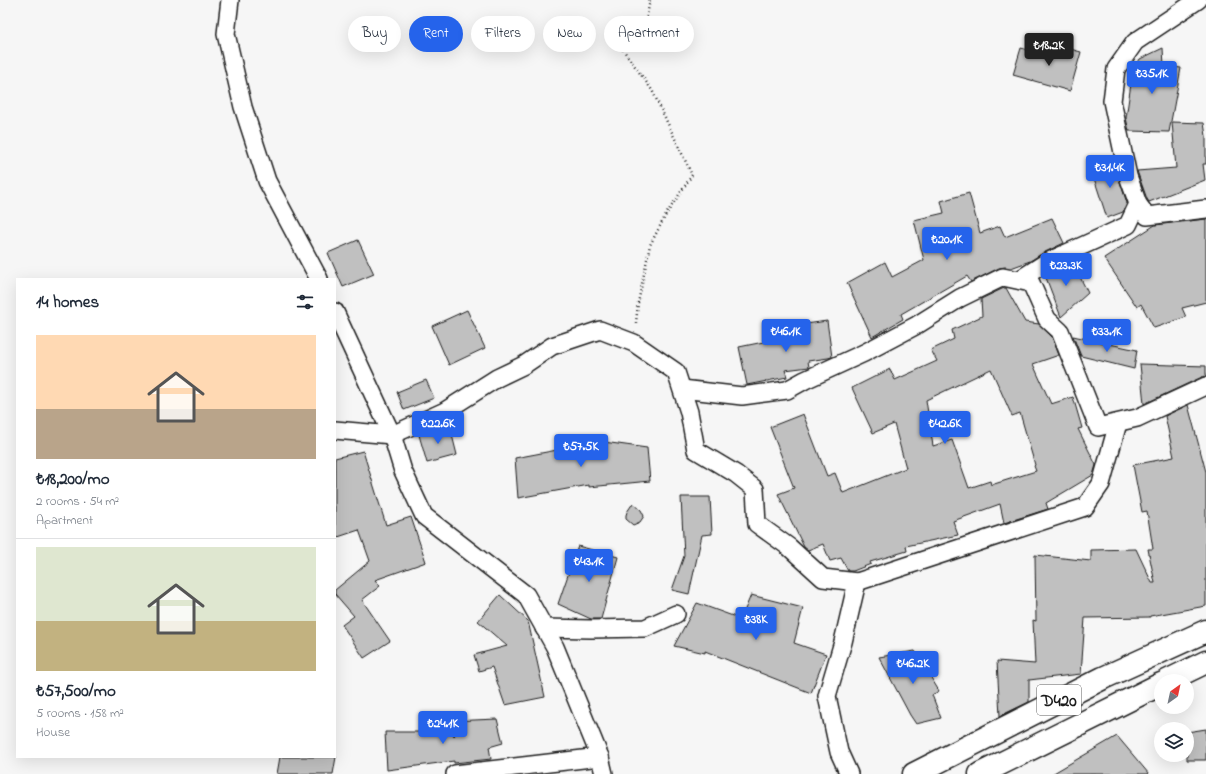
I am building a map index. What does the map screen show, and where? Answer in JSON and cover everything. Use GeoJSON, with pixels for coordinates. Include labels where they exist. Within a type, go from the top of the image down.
{"type":"FeatureCollection","features":[{"type":"Feature","properties":{"kind":"highway","name":"D420"},"geometry":{"type":"LineString","coordinates":[[914,774],[1103,678],[1206,631]]}},
{"type":"Feature","properties":{"kind":"highway"},"geometry":{"type":"LineString","coordinates":[[1181,674],[1206,662]]}},
{"type":"Feature","properties":{"kind":"highway","name":"D420"},"geometry":{"type":"LineString","coordinates":[[980,774],[1154,687]]}},
{"type":"Feature","properties":{"kind":"street"},"geometry":{"type":"LineString","coordinates":[[230,0],[226,34],[243,107],[267,180],[319,278]]}},
{"type":"Feature","properties":{"kind":"street"},"geometry":{"type":"LineString","coordinates":[[1198,0],[1135,42],[1116,69],[1112,101],[1128,176],[1138,204],[1147,216],[1206,209]]}},
{"type":"Feature","properties":{"kind":"street"},"geometry":{"type":"LineString","coordinates":[[1019,280],[1047,262],[1128,225],[1138,204]]}},
{"type":"Feature","properties":{"kind":"street"},"geometry":{"type":"LineString","coordinates":[[682,389],[742,396],[787,390],[805,380],[864,354],[960,298],[1003,277],[1031,283],[1047,319],[1060,331],[1098,427],[1137,418],[1206,386]]}},
{"type":"Feature","properties":{"kind":"street"},"geometry":{"type":"LineString","coordinates":[[336,314],[392,435],[403,471],[424,516],[526,595],[555,647],[600,757],[604,774]]}},
{"type":"Feature","properties":{"kind":"street"},"geometry":{"type":"LineString","coordinates":[[336,430],[392,435],[445,411],[497,378],[524,365],[552,346],[600,330],[634,343],[676,372],[689,412],[696,450],[736,474],[755,488],[757,524],[789,547],[823,578],[857,582],[1085,507],[1101,484],[1118,423]]}},
{"type":"Feature","properties":{"kind":"street"},"geometry":{"type":"LineString","coordinates":[[849,774],[839,752],[827,696],[843,642],[857,582]]}},
{"type":"Feature","properties":{"kind":"street"},"geometry":{"type":"LineString","coordinates":[[544,628],[645,628],[676,614]]}},
{"type":"Feature","properties":{"kind":"street"},"geometry":{"type":"LineString","coordinates":[[455,774],[600,757]]}},
{"type":"Feature","properties":{"kind":"path"},"geometry":{"type":"LineString","coordinates":[[634,343],[638,303],[650,245],[692,175],[652,90],[614,37],[646,21],[650,0]]}},
{"type":"Feature","properties":{"kind":"building"},"geometry":{"type":"Polygon","coordinates":[[[1052,44],[1081,52],[1070,91],[1013,75],[1021,48],[1049,56],[1052,44]]]}},
{"type":"Feature","properties":{"kind":"building"},"geometry":{"type":"Polygon","coordinates":[[[1163,48],[1164,66],[1181,68],[1169,132],[1129,131],[1126,118],[1133,70],[1140,59],[1163,48]]]}},
{"type":"Feature","properties":{"kind":"building"},"geometry":{"type":"Polygon","coordinates":[[[1172,122],[1204,123],[1206,136],[1206,164],[1203,164],[1205,180],[1149,202],[1137,171],[1176,168],[1172,122]]]}},
{"type":"Feature","properties":{"kind":"building"},"geometry":{"type":"Polygon","coordinates":[[[1112,161],[1127,203],[1123,212],[1107,218],[1091,169],[1112,161]]]}},
{"type":"Feature","properties":{"kind":"building"},"geometry":{"type":"Polygon","coordinates":[[[969,193],[980,233],[1000,226],[1005,237],[1052,218],[1064,243],[1030,261],[1011,268],[999,268],[971,282],[967,276],[901,314],[903,319],[872,337],[847,283],[885,262],[892,277],[924,260],[914,220],[944,213],[941,201],[969,193]]]}},
{"type":"Feature","properties":{"kind":"building"},"geometry":{"type":"Polygon","coordinates":[[[1206,219],[1206,302],[1182,308],[1186,317],[1154,328],[1141,304],[1137,307],[1104,258],[1155,225],[1206,219]]]}},
{"type":"Feature","properties":{"kind":"building"},"geometry":{"type":"Polygon","coordinates":[[[358,240],[374,274],[343,287],[328,253],[358,240]]]}},
{"type":"Feature","properties":{"kind":"building"},"geometry":{"type":"Polygon","coordinates":[[[1072,261],[1088,293],[1061,317],[1045,275],[1072,261]]]}},
{"type":"Feature","properties":{"kind":"building"},"geometry":{"type":"Polygon","coordinates":[[[1006,288],[1025,322],[1039,324],[1052,337],[1059,355],[1033,364],[1051,404],[1073,397],[1082,428],[1078,429],[1096,465],[1093,475],[1046,503],[1048,509],[1004,523],[1000,504],[953,521],[958,535],[906,546],[907,551],[870,562],[871,564],[853,571],[848,571],[841,558],[830,561],[823,544],[808,550],[804,547],[778,494],[794,488],[770,427],[803,414],[827,476],[835,473],[843,493],[906,468],[894,424],[873,433],[852,388],[890,369],[895,380],[937,361],[931,350],[954,339],[952,330],[982,316],[981,299],[1006,288]],[[991,369],[926,400],[933,446],[952,440],[969,488],[990,481],[991,485],[1036,471],[1020,413],[1012,416],[991,369]]]}},
{"type":"Feature","properties":{"kind":"building"},"geometry":{"type":"Polygon","coordinates":[[[467,310],[485,348],[449,365],[432,326],[467,310]]]}},
{"type":"Feature","properties":{"kind":"building"},"geometry":{"type":"Polygon","coordinates":[[[827,321],[832,357],[808,361],[809,367],[785,370],[787,377],[747,385],[739,347],[793,336],[792,326],[827,321]]]}},
{"type":"Feature","properties":{"kind":"building"},"geometry":{"type":"Polygon","coordinates":[[[1073,336],[1137,350],[1134,369],[1081,356],[1073,336]]]}},
{"type":"Feature","properties":{"kind":"building"},"geometry":{"type":"Polygon","coordinates":[[[1140,364],[1206,366],[1206,376],[1144,404],[1140,364]]]}},
{"type":"Feature","properties":{"kind":"building"},"geometry":{"type":"Polygon","coordinates":[[[426,380],[434,398],[404,410],[397,392],[426,380]]]}},
{"type":"Feature","properties":{"kind":"building"},"geometry":{"type":"Polygon","coordinates":[[[1188,405],[1206,472],[1206,606],[1150,617],[1085,618],[1081,674],[1029,680],[1029,702],[1000,716],[997,661],[1035,664],[1033,620],[1036,621],[1035,555],[1091,561],[1091,550],[1136,549],[1152,583],[1155,583],[1148,549],[1153,549],[1147,511],[1142,512],[1133,465],[1174,457],[1165,416],[1188,405]]]}},
{"type":"Feature","properties":{"kind":"building"},"geometry":{"type":"Polygon","coordinates":[[[450,427],[457,455],[427,463],[419,435],[450,427]]]}},
{"type":"Feature","properties":{"kind":"building"},"geometry":{"type":"Polygon","coordinates":[[[589,440],[647,448],[650,481],[589,487],[589,485],[518,498],[515,458],[589,444],[589,440]]]}},
{"type":"Feature","properties":{"kind":"building"},"geometry":{"type":"Polygon","coordinates":[[[363,451],[386,525],[411,517],[426,562],[375,580],[380,586],[362,600],[390,641],[364,658],[342,625],[354,616],[336,595],[336,589],[370,561],[359,530],[336,538],[336,458],[363,451]]]}},
{"type":"Feature","properties":{"kind":"building"},"geometry":{"type":"Polygon","coordinates":[[[681,497],[710,497],[712,534],[702,535],[689,594],[672,590],[684,556],[681,497]]]}},
{"type":"Feature","properties":{"kind":"building"},"geometry":{"type":"Polygon","coordinates":[[[633,503],[641,510],[644,516],[640,522],[633,525],[626,519],[626,515],[633,503]]]}},
{"type":"Feature","properties":{"kind":"building"},"geometry":{"type":"Polygon","coordinates":[[[578,546],[618,557],[601,619],[591,619],[558,604],[578,546]]]}},
{"type":"Feature","properties":{"kind":"building"},"geometry":{"type":"Polygon","coordinates":[[[500,595],[528,621],[545,697],[505,705],[492,667],[479,671],[474,655],[507,646],[478,621],[500,595]]]}},
{"type":"Feature","properties":{"kind":"building"},"geometry":{"type":"Polygon","coordinates":[[[751,595],[803,608],[794,643],[826,654],[811,693],[705,651],[705,653],[674,646],[697,603],[741,619],[751,595]]]}},
{"type":"Feature","properties":{"kind":"building"},"geometry":{"type":"Polygon","coordinates":[[[915,651],[939,691],[932,695],[941,718],[916,724],[879,657],[915,651]]]}},
{"type":"Feature","properties":{"kind":"building"},"geometry":{"type":"Polygon","coordinates":[[[497,719],[503,743],[489,747],[491,759],[454,763],[454,761],[387,770],[385,732],[452,732],[454,736],[451,721],[497,719]]]}},
{"type":"Feature","properties":{"kind":"building"},"geometry":{"type":"Polygon","coordinates":[[[1206,729],[1206,760],[1194,760],[1194,731],[1206,729]]]}},
{"type":"Feature","properties":{"kind":"building"},"geometry":{"type":"Polygon","coordinates":[[[1117,736],[1149,774],[1052,774],[1117,736]]]}},
{"type":"Feature","properties":{"kind":"building"},"geometry":{"type":"Polygon","coordinates":[[[280,758],[336,758],[333,774],[277,774],[280,758]]]}}]}
